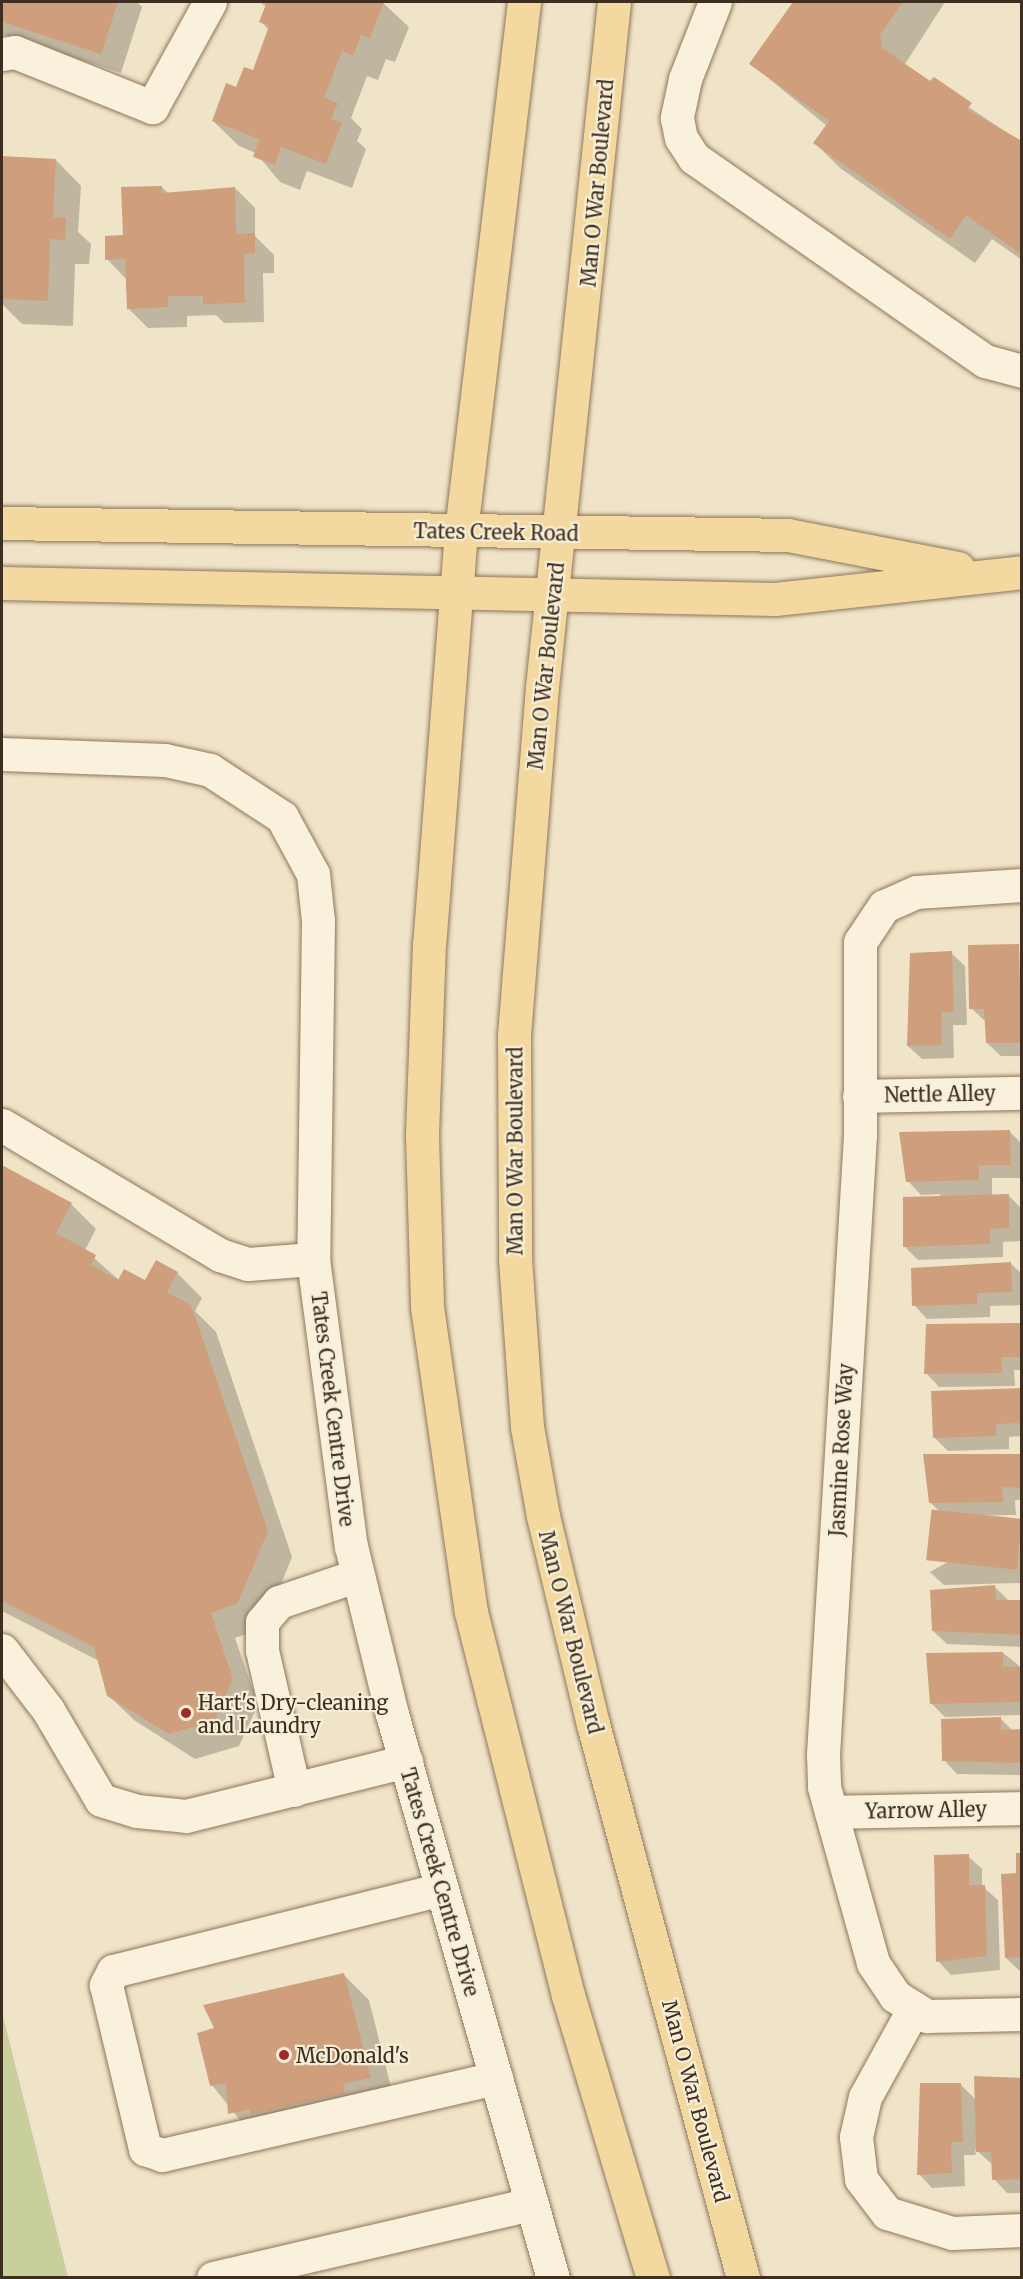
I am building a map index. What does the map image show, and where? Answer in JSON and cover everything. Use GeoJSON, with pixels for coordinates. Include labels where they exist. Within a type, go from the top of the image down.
{"type":"FeatureCollection","features":[{"type":"Feature","properties":{"kind":"main road"},"geometry":{"type":"LineString","coordinates":[[524,2],[461,531],[429,943],[422,1136],[427,1307],[453,1520],[471,1612],[568,1995],[653,2277]]}},
{"type":"Feature","properties":{"kind":"main road","name":"Man O War Boulevard"},"geometry":{"type":"LineString","coordinates":[[614,2],[559,534],[514,1035],[515,1259],[527,1427],[593,1724],[743,2277]]}},
{"type":"Feature","properties":{"kind":"main road","name":"Tates Creek Road"},"geometry":{"type":"LineString","coordinates":[[2,523],[559,534],[788,535],[987,573]]}},
{"type":"Feature","properties":{"kind":"main road","name":"Tates Creek Road"},"geometry":{"type":"LineString","coordinates":[[2,583],[554,592],[775,599],[987,573],[1022,572]]}},
{"type":"Feature","properties":{"kind":"street"},"geometry":{"type":"LineString","coordinates":[[2,54],[15,52],[152,107],[210,2]]}},
{"type":"Feature","properties":{"kind":"street"},"geometry":{"type":"LineString","coordinates":[[715,2],[685,79],[677,118],[694,158],[985,361],[1022,372]]}},
{"type":"Feature","properties":{"kind":"street","name":"Tates Creek Centre Drive"},"geometry":{"type":"LineString","coordinates":[[2,754],[165,760],[210,770],[266,802],[300,841],[313,874],[318,921],[313,1259],[342,1486],[358,1575],[406,1761],[554,2277]]}},
{"type":"Feature","properties":{"kind":"street","name":"Jasmine Rose Way"},"geometry":{"type":"LineString","coordinates":[[1022,885],[916,892],[884,906],[860,942],[859,1096],[823,1754],[831,1812],[873,1963],[895,1996],[927,2016],[1022,2014]]}},
{"type":"Feature","properties":{"kind":"street","name":"Nettle Alley"},"geometry":{"type":"LineString","coordinates":[[859,1096],[1022,1093]]}},
{"type":"Feature","properties":{"kind":"street"},"geometry":{"type":"LineString","coordinates":[[2,1125],[220,1255],[248,1264],[313,1259]]}},
{"type":"Feature","properties":{"kind":"street"},"geometry":{"type":"LineString","coordinates":[[294,1790],[262,1650],[262,1622],[279,1602],[358,1575]]}},
{"type":"Feature","properties":{"kind":"street"},"geometry":{"type":"LineString","coordinates":[[2,1650],[48,1710],[101,1800],[137,1811],[186,1816],[406,1761]]}},
{"type":"Feature","properties":{"kind":"street","name":"Yarrow Alley"},"geometry":{"type":"LineString","coordinates":[[831,1812],[1022,1808]]}},
{"type":"Feature","properties":{"kind":"street"},"geometry":{"type":"LineString","coordinates":[[442,1889],[113,1971],[106,1985],[145,2149],[162,2156],[496,2078]]}},
{"type":"Feature","properties":{"kind":"street"},"geometry":{"type":"LineString","coordinates":[[914,2008],[865,2097],[856,2137],[861,2179],[887,2213],[952,2232],[1022,2230]]}},
{"type":"Feature","properties":{"kind":"street"},"geometry":{"type":"LineString","coordinates":[[213,2277],[532,2204]]}},
{"type":"Feature","properties":{"kind":"green space"},"geometry":{"type":"Polygon","coordinates":[[[2,2012],[68,2277],[2,2277],[2,2012]]]}},
{"type":"Feature","properties":{"kind":"building"},"geometry":{"type":"Polygon","coordinates":[[[2,2],[118,2],[101,54],[2,22],[2,2]]]}},
{"type":"Feature","properties":{"kind":"building"},"geometry":{"type":"Polygon","coordinates":[[[267,2],[384,2],[370,38],[361,35],[353,56],[342,51],[324,98],[338,103],[331,119],[342,123],[326,164],[281,147],[275,165],[253,157],[259,139],[212,121],[226,83],[236,87],[244,67],[253,70],[269,26],[259,22],[267,2]]]}},
{"type":"Feature","properties":{"kind":"building"},"geometry":{"type":"Polygon","coordinates":[[[793,2],[903,2],[880,35],[882,48],[930,81],[934,77],[972,103],[967,109],[1022,141],[1022,255],[966,215],[950,239],[813,143],[829,121],[749,64],[793,2]]]}},
{"type":"Feature","properties":{"kind":"building"},"geometry":{"type":"Polygon","coordinates":[[[2,156],[56,159],[53,217],[66,218],[65,240],[50,239],[48,301],[2,299],[2,156]]]}},
{"type":"Feature","properties":{"kind":"building"},"geometry":{"type":"Polygon","coordinates":[[[162,186],[162,193],[235,187],[236,234],[255,233],[255,253],[244,254],[245,303],[203,304],[203,296],[168,296],[168,307],[127,309],[125,259],[105,260],[105,236],[123,235],[121,187],[162,186]]]}},
{"type":"Feature","properties":{"kind":"building"},"geometry":{"type":"Polygon","coordinates":[[[1019,944],[1021,1043],[986,1043],[984,1009],[969,1009],[968,945],[1019,944]]]}},
{"type":"Feature","properties":{"kind":"building"},"geometry":{"type":"Polygon","coordinates":[[[952,951],[954,1012],[941,1012],[942,1045],[907,1046],[910,953],[952,951]]]}},
{"type":"Feature","properties":{"kind":"building"},"geometry":{"type":"Polygon","coordinates":[[[1010,1130],[1011,1165],[979,1165],[979,1180],[906,1182],[899,1132],[1010,1130]]]}},
{"type":"Feature","properties":{"kind":"building"},"geometry":{"type":"Polygon","coordinates":[[[2,1165],[72,1203],[56,1233],[96,1255],[91,1265],[118,1280],[124,1269],[145,1280],[156,1260],[178,1272],[167,1292],[191,1305],[268,1531],[238,1603],[211,1613],[233,1679],[214,1721],[169,1734],[107,1696],[94,1647],[2,1601],[2,1165]]]}},
{"type":"Feature","properties":{"kind":"building"},"geometry":{"type":"Polygon","coordinates":[[[1009,1194],[1009,1228],[990,1229],[990,1244],[903,1247],[903,1197],[1009,1194]]]}},
{"type":"Feature","properties":{"kind":"building"},"geometry":{"type":"Polygon","coordinates":[[[1011,1262],[1012,1292],[977,1293],[977,1304],[912,1306],[911,1268],[1011,1262]]]}},
{"type":"Feature","properties":{"kind":"building"},"geometry":{"type":"Polygon","coordinates":[[[1022,1323],[1022,1357],[1001,1357],[1002,1373],[924,1374],[926,1324],[1022,1323]]]}},
{"type":"Feature","properties":{"kind":"building"},"geometry":{"type":"Polygon","coordinates":[[[1022,1388],[1022,1423],[996,1424],[996,1436],[933,1438],[931,1391],[1022,1388]]]}},
{"type":"Feature","properties":{"kind":"building"},"geometry":{"type":"Polygon","coordinates":[[[923,1454],[1022,1454],[1022,1488],[1002,1487],[1003,1502],[929,1503],[923,1454]]]}},
{"type":"Feature","properties":{"kind":"building"},"geometry":{"type":"Polygon","coordinates":[[[931,1509],[1022,1519],[1017,1570],[926,1560],[931,1509]]]}},
{"type":"Feature","properties":{"kind":"building"},"geometry":{"type":"Polygon","coordinates":[[[995,1585],[996,1600],[1022,1600],[1022,1635],[932,1631],[930,1590],[995,1585]]]}},
{"type":"Feature","properties":{"kind":"building"},"geometry":{"type":"Polygon","coordinates":[[[1003,1652],[1003,1667],[1022,1667],[1022,1702],[930,1704],[926,1653],[1003,1652]]]}},
{"type":"Feature","properties":{"kind":"building"},"geometry":{"type":"Polygon","coordinates":[[[1001,1717],[1001,1730],[1022,1729],[1022,1763],[942,1761],[941,1719],[1001,1717]]]}},
{"type":"Feature","properties":{"kind":"building"},"geometry":{"type":"Polygon","coordinates":[[[1016,1853],[1022,1853],[1022,1957],[1005,1958],[1001,1874],[1016,1873],[1016,1853]]]}},
{"type":"Feature","properties":{"kind":"building"},"geometry":{"type":"Polygon","coordinates":[[[969,1854],[969,1885],[985,1885],[987,1956],[936,1962],[934,1855],[969,1854]]]}},
{"type":"Feature","properties":{"kind":"building","name":"McDonald's"},"geometry":{"type":"Polygon","coordinates":[[[344,1973],[371,2078],[343,2084],[345,2093],[251,2114],[250,2109],[228,2114],[226,2083],[210,2086],[197,2033],[214,2028],[203,2005],[344,1973]]]}},
{"type":"Feature","properties":{"kind":"building"},"geometry":{"type":"Polygon","coordinates":[[[974,2076],[1022,2078],[1022,2179],[992,2180],[991,2152],[976,2152],[974,2076]]]}},
{"type":"Feature","properties":{"kind":"building"},"geometry":{"type":"Polygon","coordinates":[[[920,2083],[961,2083],[963,2142],[951,2142],[952,2173],[917,2175],[920,2083]]]}},
{"type":"Feature","properties":{"kind":"place","name":"Hart's Dry-cleaning and Laundry"},"geometry":{"type":"Point","coordinates":[186,1713]}},
{"type":"Feature","properties":{"kind":"place","name":"McDonald's"},"geometry":{"type":"Point","coordinates":[284,2055]}}]}
